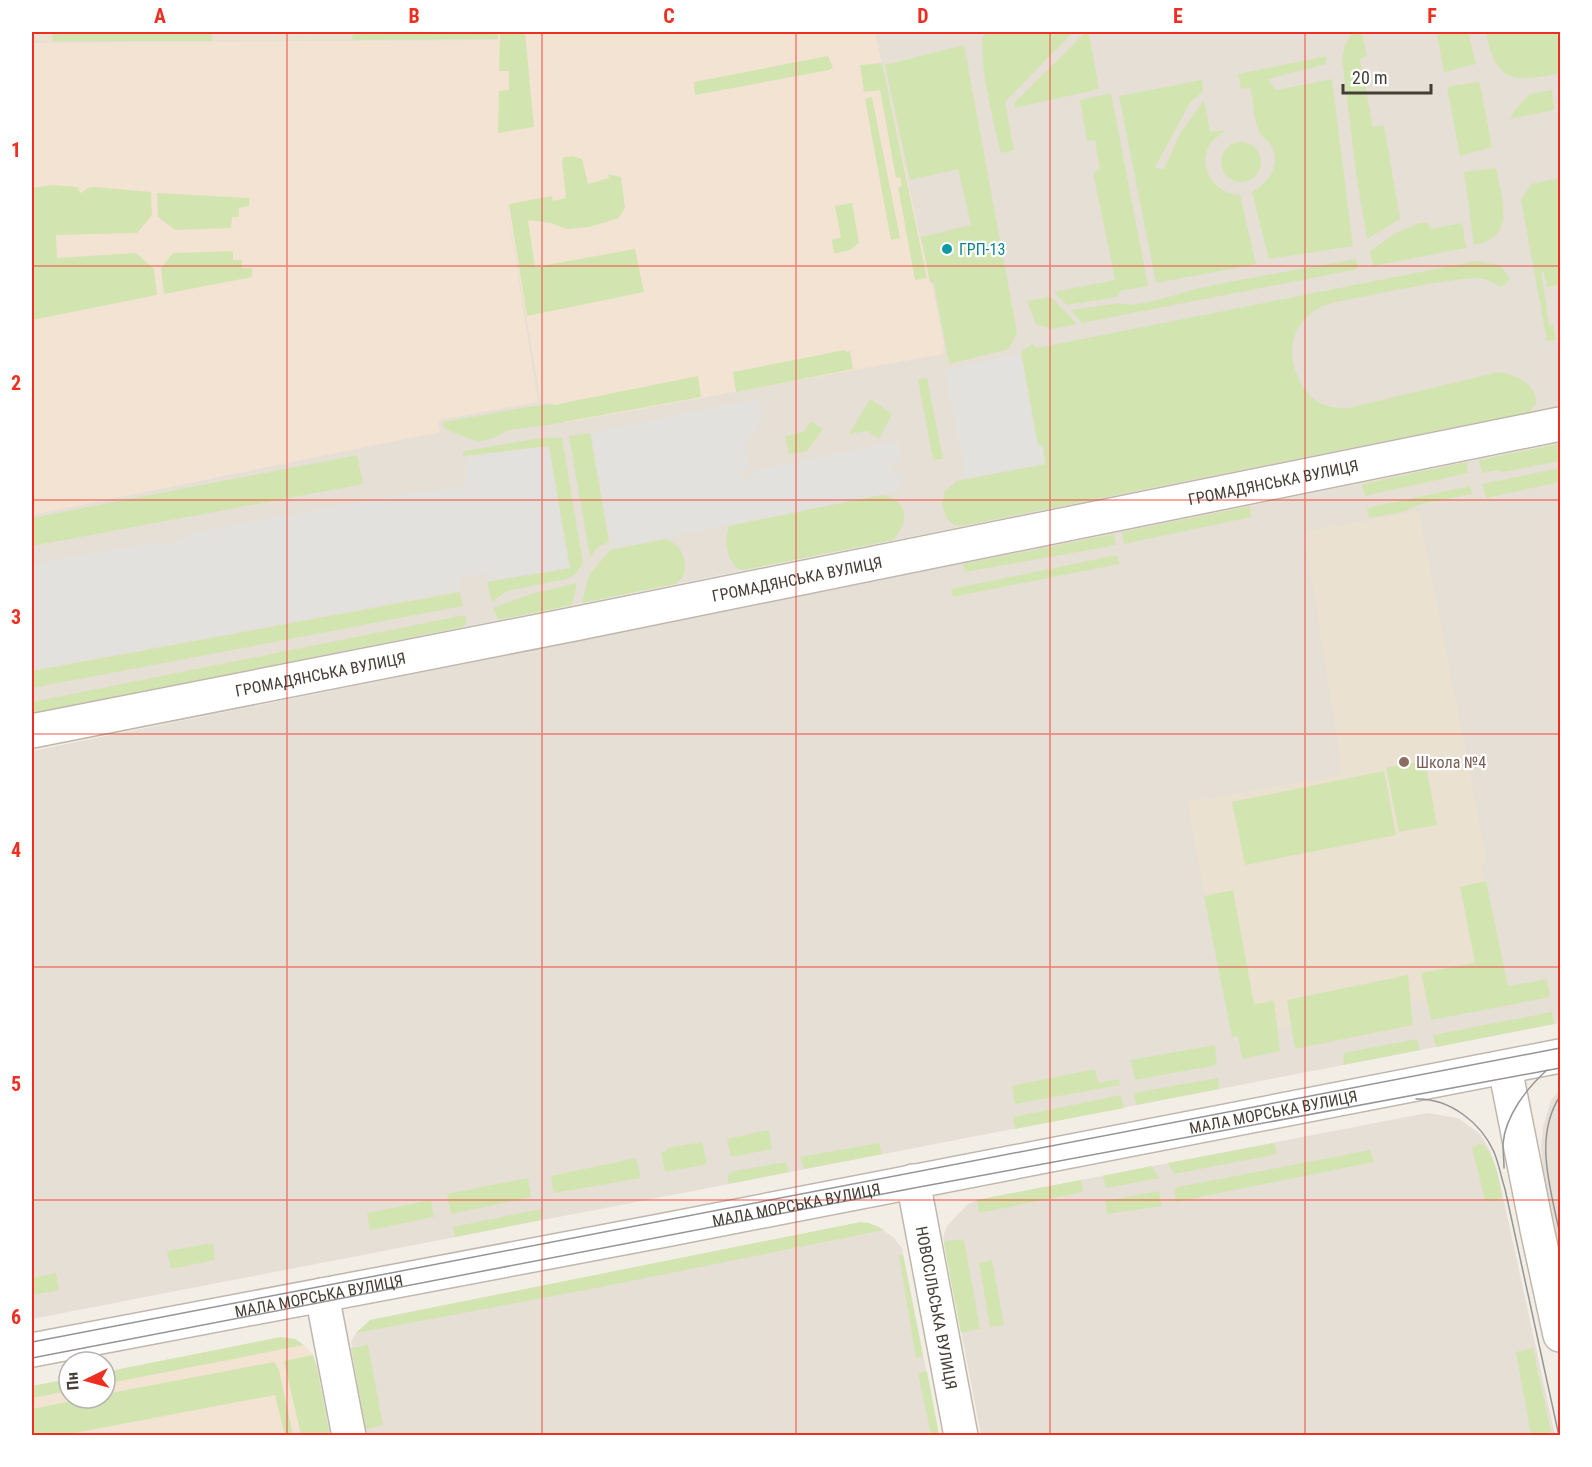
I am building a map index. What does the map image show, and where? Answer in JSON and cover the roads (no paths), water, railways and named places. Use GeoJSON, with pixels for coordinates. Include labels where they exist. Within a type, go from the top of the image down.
{"type":"FeatureCollection","features":[{"type":"Feature","properties":{"kind":"street","name":"ГРОМАДЯНСЬКА ВУЛИЦЯ"},"geometry":{"type":"LineString","coordinates":[[32,730],[574,624],[1560,424]]}},
{"type":"Feature","properties":{"kind":"street","name":"МАЛА МОРСЬКА ВУЛИЦЯ"},"geometry":{"type":"LineString","coordinates":[[32,1350],[1560,1056]]}},
{"type":"Feature","properties":{"kind":"street"},"geometry":{"type":"LineString","coordinates":[[1505,1068],[1560,1335]]}},
{"type":"Feature","properties":{"kind":"street","name":"НОВОСІЛЬСЬКА ВУЛИЦЯ"},"geometry":{"type":"LineString","coordinates":[[913,1181],[961,1436]]}},
{"type":"Feature","properties":{"kind":"street"},"geometry":{"type":"LineString","coordinates":[[322,1294],[349,1436]]}},
{"type":"Feature","properties":{"kind":"tram line"},"geometry":{"type":"LineString","coordinates":[[32,1342],[1560,1048]]}},
{"type":"Feature","properties":{"kind":"tram line"},"geometry":{"type":"LineString","coordinates":[[32,1358],[914,1188],[1560,1068]]}},
{"type":"Feature","properties":{"kind":"tram line"},"geometry":{"type":"LineString","coordinates":[[1504,1168],[1503,1144],[1508,1123],[1518,1103],[1547,1070]]}},
{"type":"Feature","properties":{"kind":"tram line"},"geometry":{"type":"LineString","coordinates":[[1560,1096],[1547,1129],[1546,1146],[1546,1164],[1560,1235]]}},
{"type":"Feature","properties":{"kind":"tram line"},"geometry":{"type":"LineString","coordinates":[[1416,1099],[1441,1103],[1463,1114],[1481,1131],[1494,1152],[1505,1189],[1559,1436]]}},
{"type":"Feature","properties":{"kind":"place","name":"ГРП-13"},"geometry":{"type":"Point","coordinates":[947,249]}},
{"type":"Feature","properties":{"kind":"place","name":"Школа №4"},"geometry":{"type":"Point","coordinates":[1404,762]}}]}
